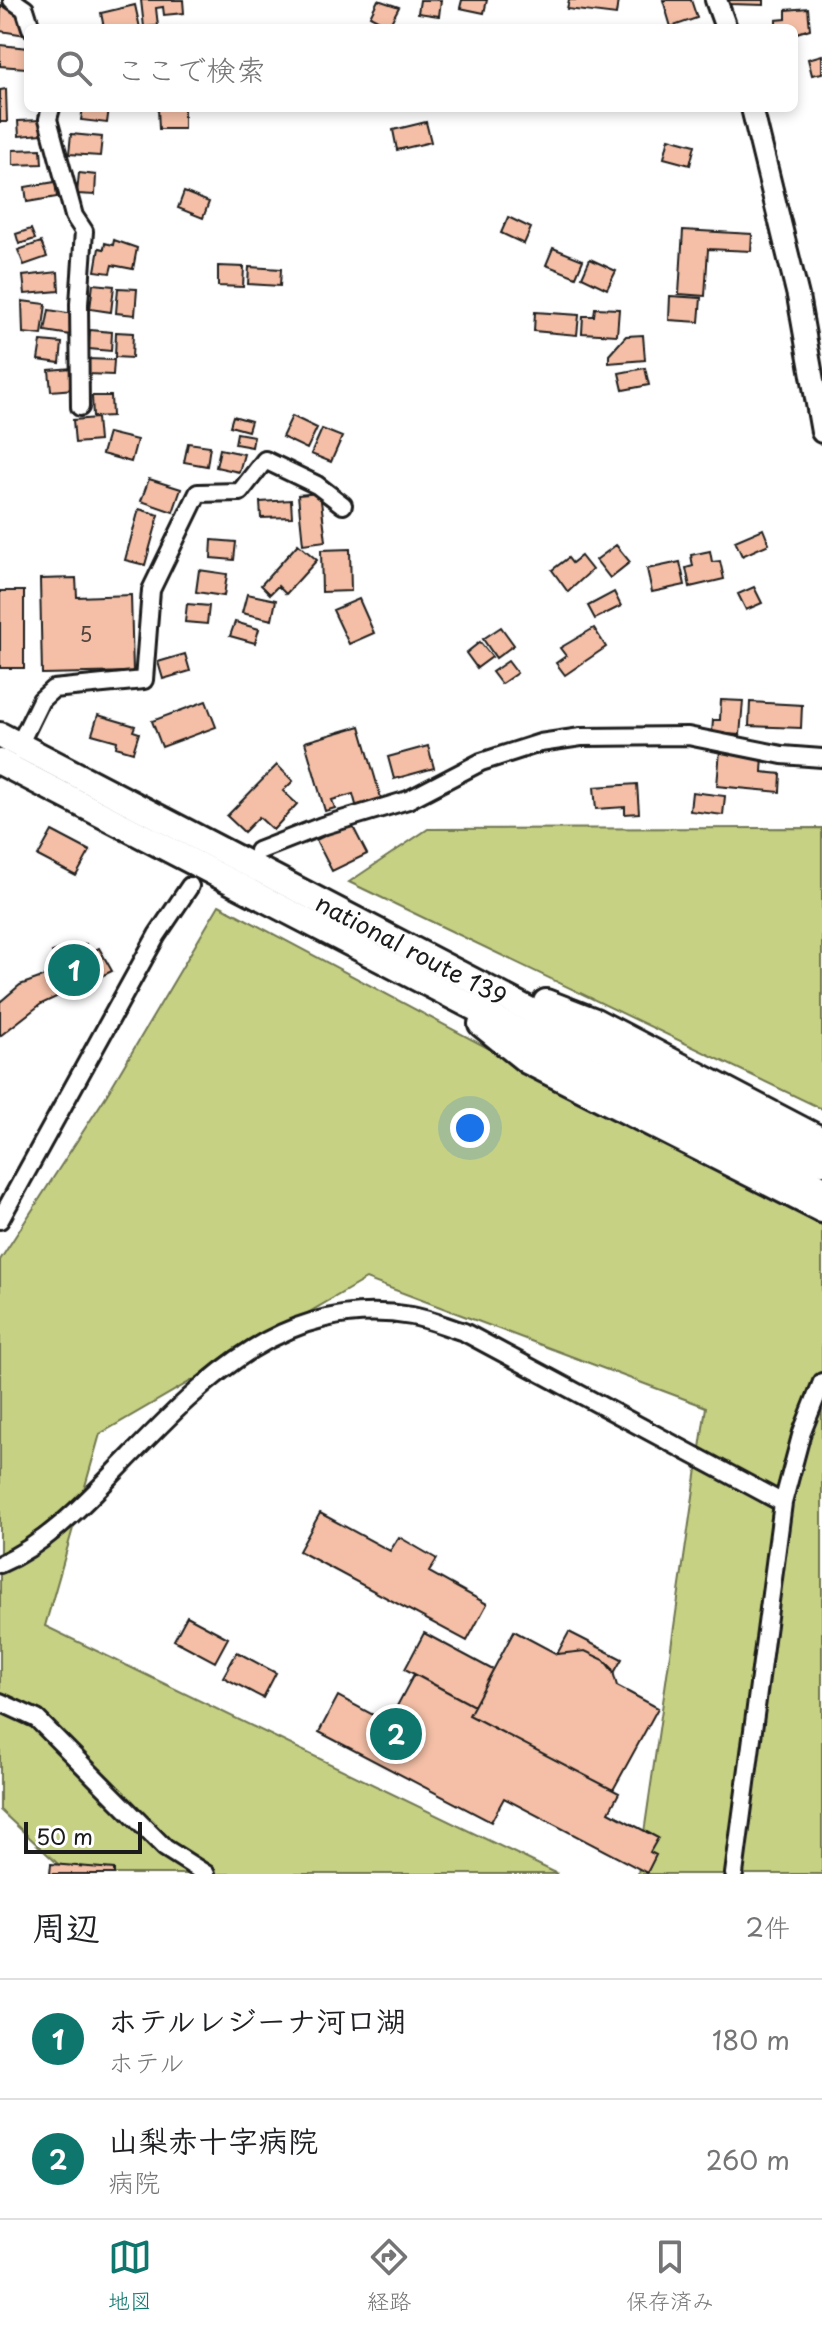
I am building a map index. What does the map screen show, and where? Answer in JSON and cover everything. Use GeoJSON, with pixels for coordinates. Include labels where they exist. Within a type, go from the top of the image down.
{"type":"FeatureCollection","features":[{"type":"Feature","properties":{"kind":"highway","name":"national route 139"},"geometry":{"type":"LineString","coordinates":[[10,740],[822,1162]]}},
{"type":"Feature","properties":{"kind":"highway","name":"national route 139"},"geometry":{"type":"LineString","coordinates":[[0,762],[822,1188]]}},
{"type":"Feature","properties":{"kind":"highway"},"geometry":{"type":"LineString","coordinates":[[446,965],[595,1021],[822,1140]]}},
{"type":"Feature","properties":{"kind":"highway"},"geometry":{"type":"LineString","coordinates":[[433,987],[527,1061],[822,1210]]}},
{"type":"Feature","properties":{"kind":"main road"},"geometry":{"type":"LineString","coordinates":[[716,0],[725,24]]}},
{"type":"Feature","properties":{"kind":"main road"},"geometry":{"type":"LineString","coordinates":[[753,112],[798,296],[822,432]]}},
{"type":"Feature","properties":{"kind":"street"},"geometry":{"type":"LineString","coordinates":[[12,0],[25,9],[30,24]]}},
{"type":"Feature","properties":{"kind":"street"},"geometry":{"type":"LineString","coordinates":[[50,112],[48,119],[74,216],[84,231],[79,304],[80,407]]}},
{"type":"Feature","properties":{"kind":"street"},"geometry":{"type":"LineString","coordinates":[[10,740],[53,689],[144,680],[151,590],[198,493],[240,492],[265,460],[317,485],[343,505]]}},
{"type":"Feature","properties":{"kind":"street"},"geometry":{"type":"LineString","coordinates":[[258,851],[322,826],[408,800],[481,762],[540,743],[581,737],[688,736],[782,755],[822,758]]}},
{"type":"Feature","properties":{"kind":"street"},"geometry":{"type":"LineString","coordinates":[[0,1220],[157,935],[190,886]]}},
{"type":"Feature","properties":{"kind":"street"},"geometry":{"type":"LineString","coordinates":[[0,1564],[18,1556],[72,1516],[204,1382],[246,1349],[295,1326],[356,1313],[412,1316],[464,1332],[783,1503]]}},
{"type":"Feature","properties":{"kind":"street"},"geometry":{"type":"LineString","coordinates":[[734,1874],[769,1590],[783,1503],[802,1432],[822,1382]]}},
{"type":"Feature","properties":{"kind":"street"},"geometry":{"type":"LineString","coordinates":[[0,1702],[37,1719],[165,1848],[206,1874]]}},
{"type":"Feature","properties":{"kind":"green space"},"geometry":{"type":"Polygon","coordinates":[[[822,828],[822,1109],[349,882],[428,829],[822,828]]]}},
{"type":"Feature","properties":{"kind":"green space"},"geometry":{"type":"Polygon","coordinates":[[[219,905],[822,1226],[822,1874],[638,1874],[706,1407],[366,1279],[100,1434],[45,1626],[558,1874],[90,1874],[58,1864],[0,1810],[0,1260],[106,1096],[219,905]]]}},
{"type":"Feature","properties":{"kind":"building"},"geometry":{"type":"Polygon","coordinates":[[[141,0],[183,0],[184,13],[164,15],[163,7],[156,8],[158,24],[144,24],[141,0]]]}},
{"type":"Feature","properties":{"kind":"building"},"geometry":{"type":"Polygon","coordinates":[[[378,0],[399,7],[390,24],[370,16],[378,0]]]}},
{"type":"Feature","properties":{"kind":"building"},"geometry":{"type":"Polygon","coordinates":[[[420,0],[441,0],[439,16],[418,13],[420,0]]]}},
{"type":"Feature","properties":{"kind":"building"},"geometry":{"type":"Polygon","coordinates":[[[462,0],[487,0],[484,13],[460,8],[462,0]]]}},
{"type":"Feature","properties":{"kind":"building"},"geometry":{"type":"Polygon","coordinates":[[[569,0],[618,0],[616,15],[567,9],[569,0]]]}},
{"type":"Feature","properties":{"kind":"building"},"geometry":{"type":"Polygon","coordinates":[[[663,0],[691,0],[697,18],[670,24],[663,0]]]}},
{"type":"Feature","properties":{"kind":"building"},"geometry":{"type":"Polygon","coordinates":[[[729,0],[764,0],[764,5],[729,4],[729,0]]]}},
{"type":"Feature","properties":{"kind":"building"},"geometry":{"type":"Polygon","coordinates":[[[135,5],[139,24],[103,24],[101,13],[135,5]]]}},
{"type":"Feature","properties":{"kind":"building"},"geometry":{"type":"Polygon","coordinates":[[[1,6],[22,10],[24,35],[0,31],[1,6]]]}},
{"type":"Feature","properties":{"kind":"building"},"geometry":{"type":"Polygon","coordinates":[[[808,8],[810,29],[798,33],[798,24],[776,24],[776,20],[786,19],[786,10],[808,8]]]}},
{"type":"Feature","properties":{"kind":"building"},"geometry":{"type":"Polygon","coordinates":[[[0,45],[24,48],[24,68],[0,66],[0,45]]]}},
{"type":"Feature","properties":{"kind":"building"},"geometry":{"type":"Polygon","coordinates":[[[822,55],[822,73],[812,75],[808,59],[822,55]]]}},
{"type":"Feature","properties":{"kind":"building"},"geometry":{"type":"Polygon","coordinates":[[[6,89],[7,122],[0,122],[0,90],[6,89]]]}},
{"type":"Feature","properties":{"kind":"building"},"geometry":{"type":"Polygon","coordinates":[[[82,112],[108,112],[107,123],[81,120],[82,112]]]}},
{"type":"Feature","properties":{"kind":"building"},"geometry":{"type":"Polygon","coordinates":[[[158,112],[184,112],[184,129],[159,129],[158,112]]]}},
{"type":"Feature","properties":{"kind":"building"},"geometry":{"type":"Polygon","coordinates":[[[41,120],[42,134],[19,136],[18,121],[41,120]]]}},
{"type":"Feature","properties":{"kind":"building"},"geometry":{"type":"Polygon","coordinates":[[[426,122],[431,142],[397,150],[393,130],[426,122]]]}},
{"type":"Feature","properties":{"kind":"building"},"geometry":{"type":"Polygon","coordinates":[[[71,134],[102,137],[100,156],[69,154],[71,134]]]}},
{"type":"Feature","properties":{"kind":"building"},"geometry":{"type":"Polygon","coordinates":[[[669,138],[695,145],[690,165],[664,158],[669,138]]]}},
{"type":"Feature","properties":{"kind":"building"},"geometry":{"type":"Polygon","coordinates":[[[41,149],[42,164],[13,165],[13,150],[41,149]]]}},
{"type":"Feature","properties":{"kind":"building"},"geometry":{"type":"Polygon","coordinates":[[[79,173],[96,175],[95,195],[77,194],[79,173]]]}},
{"type":"Feature","properties":{"kind":"building"},"geometry":{"type":"Polygon","coordinates":[[[55,182],[57,197],[27,202],[25,187],[55,182]]]}},
{"type":"Feature","properties":{"kind":"building"},"geometry":{"type":"Polygon","coordinates":[[[184,192],[209,202],[203,218],[178,208],[184,192]]]}},
{"type":"Feature","properties":{"kind":"building"},"geometry":{"type":"Polygon","coordinates":[[[508,217],[531,228],[524,244],[501,233],[508,217]]]}},
{"type":"Feature","properties":{"kind":"building"},"geometry":{"type":"Polygon","coordinates":[[[31,229],[35,239],[19,244],[16,234],[31,229]]]}},
{"type":"Feature","properties":{"kind":"building"},"geometry":{"type":"Polygon","coordinates":[[[683,230],[752,234],[751,251],[708,249],[705,296],[679,294],[683,230]]]}},
{"type":"Feature","properties":{"kind":"building"},"geometry":{"type":"Polygon","coordinates":[[[114,240],[137,248],[133,269],[112,265],[110,273],[95,271],[99,248],[104,249],[105,243],[113,245],[114,240]]]}},
{"type":"Feature","properties":{"kind":"building"},"geometry":{"type":"Polygon","coordinates":[[[41,242],[47,257],[24,265],[18,250],[41,242]]]}},
{"type":"Feature","properties":{"kind":"building"},"geometry":{"type":"Polygon","coordinates":[[[553,248],[583,260],[576,277],[546,265],[553,248]]]}},
{"type":"Feature","properties":{"kind":"building"},"geometry":{"type":"Polygon","coordinates":[[[590,259],[616,271],[607,289],[582,277],[590,259]]]}},
{"type":"Feature","properties":{"kind":"building"},"geometry":{"type":"Polygon","coordinates":[[[218,266],[244,267],[243,287],[218,286],[218,266]]]}},
{"type":"Feature","properties":{"kind":"building"},"geometry":{"type":"Polygon","coordinates":[[[249,267],[281,269],[280,286],[248,284],[249,267]]]}},
{"type":"Feature","properties":{"kind":"building"},"geometry":{"type":"Polygon","coordinates":[[[58,272],[59,291],[25,294],[23,276],[58,272]]]}},
{"type":"Feature","properties":{"kind":"building"},"geometry":{"type":"Polygon","coordinates":[[[93,284],[114,286],[111,312],[90,309],[93,284]]]}},
{"type":"Feature","properties":{"kind":"building"},"geometry":{"type":"Polygon","coordinates":[[[118,288],[137,289],[135,315],[116,313],[118,288]]]}},
{"type":"Feature","properties":{"kind":"building"},"geometry":{"type":"Polygon","coordinates":[[[670,296],[701,298],[699,322],[669,320],[670,296]]]}},
{"type":"Feature","properties":{"kind":"building"},"geometry":{"type":"Polygon","coordinates":[[[22,301],[46,304],[42,335],[23,333],[22,301]]]}},
{"type":"Feature","properties":{"kind":"building"},"geometry":{"type":"Polygon","coordinates":[[[595,308],[619,309],[617,335],[582,333],[583,316],[594,316],[595,308]]]}},
{"type":"Feature","properties":{"kind":"building"},"geometry":{"type":"Polygon","coordinates":[[[49,310],[74,314],[71,335],[45,331],[49,310]]]}},
{"type":"Feature","properties":{"kind":"building"},"geometry":{"type":"Polygon","coordinates":[[[535,312],[579,315],[577,335],[534,331],[535,312]]]}},
{"type":"Feature","properties":{"kind":"building"},"geometry":{"type":"Polygon","coordinates":[[[90,330],[112,332],[111,351],[89,349],[90,330]]]}},
{"type":"Feature","properties":{"kind":"building"},"geometry":{"type":"Polygon","coordinates":[[[116,332],[133,333],[132,358],[115,357],[116,332]]]}},
{"type":"Feature","properties":{"kind":"building"},"geometry":{"type":"Polygon","coordinates":[[[643,335],[645,360],[609,363],[609,355],[626,336],[643,335]]]}},
{"type":"Feature","properties":{"kind":"building"},"geometry":{"type":"Polygon","coordinates":[[[41,341],[62,343],[60,363],[38,360],[41,341]]]}},
{"type":"Feature","properties":{"kind":"building"},"geometry":{"type":"Polygon","coordinates":[[[87,359],[114,360],[113,375],[87,374],[87,359]]]}},
{"type":"Feature","properties":{"kind":"building"},"geometry":{"type":"Polygon","coordinates":[[[72,368],[74,389],[51,391],[49,370],[72,368]]]}},
{"type":"Feature","properties":{"kind":"building"},"geometry":{"type":"Polygon","coordinates":[[[645,368],[649,385],[623,390],[619,373],[645,368]]]}},
{"type":"Feature","properties":{"kind":"building"},"geometry":{"type":"Polygon","coordinates":[[[92,396],[111,396],[112,416],[93,417],[92,396]]]}},
{"type":"Feature","properties":{"kind":"building"},"geometry":{"type":"Polygon","coordinates":[[[233,416],[251,421],[248,431],[230,426],[233,416]]]}},
{"type":"Feature","properties":{"kind":"building"},"geometry":{"type":"Polygon","coordinates":[[[292,416],[317,428],[307,449],[282,437],[292,416]]]}},
{"type":"Feature","properties":{"kind":"building"},"geometry":{"type":"Polygon","coordinates":[[[97,418],[99,441],[75,443],[73,420],[97,418]]]}},
{"type":"Feature","properties":{"kind":"building"},"geometry":{"type":"Polygon","coordinates":[[[322,429],[342,437],[331,462],[311,454],[322,429]]]}},
{"type":"Feature","properties":{"kind":"building"},"geometry":{"type":"Polygon","coordinates":[[[108,433],[137,440],[131,462],[102,454],[108,433]]]}},
{"type":"Feature","properties":{"kind":"building"},"geometry":{"type":"Polygon","coordinates":[[[237,433],[254,436],[252,447],[235,444],[237,433]]]}},
{"type":"Feature","properties":{"kind":"building"},"geometry":{"type":"Polygon","coordinates":[[[188,443],[210,446],[207,466],[184,462],[188,443]]]}},
{"type":"Feature","properties":{"kind":"building"},"geometry":{"type":"Polygon","coordinates":[[[220,449],[244,454],[239,472],[216,467],[220,449]]]}},
{"type":"Feature","properties":{"kind":"building"},"geometry":{"type":"Polygon","coordinates":[[[149,479],[181,489],[173,512],[141,501],[149,479]]]}},
{"type":"Feature","properties":{"kind":"building"},"geometry":{"type":"Polygon","coordinates":[[[320,493],[326,541],[303,544],[298,495],[320,493]]]}},
{"type":"Feature","properties":{"kind":"building"},"geometry":{"type":"Polygon","coordinates":[[[291,500],[292,517],[261,518],[260,502],[291,500]]]}},
{"type":"Feature","properties":{"kind":"building"},"geometry":{"type":"Polygon","coordinates":[[[139,509],[159,515],[145,565],[125,560],[139,509]]]}},
{"type":"Feature","properties":{"kind":"building"},"geometry":{"type":"Polygon","coordinates":[[[763,529],[769,544],[742,556],[735,541],[763,529]]]}},
{"type":"Feature","properties":{"kind":"building"},"geometry":{"type":"Polygon","coordinates":[[[212,540],[236,542],[234,560],[211,558],[212,540]]]}},
{"type":"Feature","properties":{"kind":"building"},"geometry":{"type":"Polygon","coordinates":[[[298,544],[317,560],[286,594],[278,586],[270,594],[261,585],[298,544]]]}},
{"type":"Feature","properties":{"kind":"building"},"geometry":{"type":"Polygon","coordinates":[[[616,545],[630,562],[610,578],[596,560],[616,545]]]}},
{"type":"Feature","properties":{"kind":"building"},"geometry":{"type":"Polygon","coordinates":[[[350,549],[351,591],[322,592],[321,550],[350,549]]]}},
{"type":"Feature","properties":{"kind":"building"},"geometry":{"type":"Polygon","coordinates":[[[710,551],[712,562],[720,561],[724,579],[690,587],[686,568],[693,566],[691,555],[710,551]]]}},
{"type":"Feature","properties":{"kind":"building"},"geometry":{"type":"Polygon","coordinates":[[[581,556],[592,570],[568,592],[552,570],[568,558],[572,563],[581,556]]]}},
{"type":"Feature","properties":{"kind":"building"},"geometry":{"type":"Polygon","coordinates":[[[680,562],[685,585],[652,592],[647,569],[680,562]]]}},
{"type":"Feature","properties":{"kind":"building"},"geometry":{"type":"Polygon","coordinates":[[[199,570],[227,574],[224,596],[196,592],[199,570]]]}},
{"type":"Feature","properties":{"kind":"building"},"geometry":{"type":"Polygon","coordinates":[[[76,578],[77,597],[131,595],[133,672],[42,674],[40,579],[76,578]]]}},
{"type":"Feature","properties":{"kind":"building"},"geometry":{"type":"Polygon","coordinates":[[[754,587],[762,603],[746,610],[738,594],[754,587]]]}},
{"type":"Feature","properties":{"kind":"building"},"geometry":{"type":"Polygon","coordinates":[[[0,591],[24,591],[24,668],[0,668],[0,591]]]}},
{"type":"Feature","properties":{"kind":"building"},"geometry":{"type":"Polygon","coordinates":[[[614,592],[621,606],[595,619],[588,606],[614,592]]]}},
{"type":"Feature","properties":{"kind":"building"},"geometry":{"type":"Polygon","coordinates":[[[247,594],[276,600],[272,620],[242,613],[247,594]]]}},
{"type":"Feature","properties":{"kind":"building"},"geometry":{"type":"Polygon","coordinates":[[[359,599],[374,633],[349,644],[333,610],[359,599]]]}},
{"type":"Feature","properties":{"kind":"building"},"geometry":{"type":"Polygon","coordinates":[[[187,604],[209,606],[207,624],[185,622],[187,604]]]}},
{"type":"Feature","properties":{"kind":"building"},"geometry":{"type":"Polygon","coordinates":[[[235,622],[259,629],[255,643],[230,636],[235,622]]]}},
{"type":"Feature","properties":{"kind":"building"},"geometry":{"type":"Polygon","coordinates":[[[501,627],[514,645],[496,658],[483,639],[501,627]]]}},
{"type":"Feature","properties":{"kind":"building"},"geometry":{"type":"Polygon","coordinates":[[[594,628],[606,647],[565,675],[556,663],[566,656],[560,648],[594,628]]]}},
{"type":"Feature","properties":{"kind":"building"},"geometry":{"type":"Polygon","coordinates":[[[480,642],[492,657],[477,668],[466,653],[480,642]]]}},
{"type":"Feature","properties":{"kind":"building"},"geometry":{"type":"Polygon","coordinates":[[[185,654],[190,671],[163,679],[158,662],[185,654]]]}},
{"type":"Feature","properties":{"kind":"building"},"geometry":{"type":"Polygon","coordinates":[[[508,661],[517,673],[501,684],[492,672],[508,661]]]}},
{"type":"Feature","properties":{"kind":"building"},"geometry":{"type":"Polygon","coordinates":[[[721,700],[743,701],[740,735],[712,733],[713,720],[720,720],[721,700]]]}},
{"type":"Feature","properties":{"kind":"building"},"geometry":{"type":"Polygon","coordinates":[[[206,701],[216,727],[162,747],[152,721],[206,701]]]}},
{"type":"Feature","properties":{"kind":"building"},"geometry":{"type":"Polygon","coordinates":[[[750,702],[802,705],[801,728],[749,726],[750,702]]]}},
{"type":"Feature","properties":{"kind":"building"},"geometry":{"type":"Polygon","coordinates":[[[98,715],[135,726],[133,731],[139,733],[133,752],[116,747],[117,741],[92,734],[98,715]]]}},
{"type":"Feature","properties":{"kind":"building"},"geometry":{"type":"Polygon","coordinates":[[[360,726],[383,805],[358,812],[353,794],[332,800],[335,808],[325,811],[305,742],[360,726]]]}},
{"type":"Feature","properties":{"kind":"building"},"geometry":{"type":"Polygon","coordinates":[[[428,746],[434,768],[394,779],[388,757],[428,746]]]}},
{"type":"Feature","properties":{"kind":"building"},"geometry":{"type":"Polygon","coordinates":[[[720,750],[763,755],[762,772],[781,774],[780,792],[717,786],[720,750]]]}},
{"type":"Feature","properties":{"kind":"building"},"geometry":{"type":"Polygon","coordinates":[[[277,765],[293,781],[283,791],[297,804],[273,830],[259,817],[244,832],[227,816],[277,765]]]}},
{"type":"Feature","properties":{"kind":"building"},"geometry":{"type":"Polygon","coordinates":[[[637,784],[639,813],[625,814],[625,807],[596,809],[594,787],[637,784]]]}},
{"type":"Feature","properties":{"kind":"building"},"geometry":{"type":"Polygon","coordinates":[[[692,792],[725,796],[723,815],[690,811],[692,792]]]}},
{"type":"Feature","properties":{"kind":"building"},"geometry":{"type":"Polygon","coordinates":[[[351,823],[367,854],[332,871],[316,840],[351,823]]]}},
{"type":"Feature","properties":{"kind":"building"},"geometry":{"type":"Polygon","coordinates":[[[52,831],[90,851],[76,876],[38,856],[52,831]]]}},
{"type":"Feature","properties":{"kind":"building"},"geometry":{"type":"Polygon","coordinates":[[[86,944],[89,953],[99,948],[112,971],[41,1004],[0,1036],[0,1002],[20,985],[59,971],[52,952],[86,944]]]}},
{"type":"Feature","properties":{"kind":"building"},"geometry":{"type":"Polygon","coordinates":[[[320,1513],[390,1551],[399,1537],[437,1559],[429,1572],[487,1604],[467,1641],[299,1551],[320,1513]]]}},
{"type":"Feature","properties":{"kind":"building"},"geometry":{"type":"Polygon","coordinates":[[[187,1616],[228,1638],[215,1662],[174,1640],[187,1616]]]}},
{"type":"Feature","properties":{"kind":"building"},"geometry":{"type":"Polygon","coordinates":[[[514,1631],[557,1654],[585,1651],[604,1660],[612,1668],[617,1686],[658,1708],[613,1790],[469,1715],[514,1631]]]}},
{"type":"Feature","properties":{"kind":"building"},"geometry":{"type":"Polygon","coordinates":[[[569,1632],[622,1659],[614,1673],[604,1660],[585,1651],[557,1654],[569,1632]]]}},
{"type":"Feature","properties":{"kind":"building"},"geometry":{"type":"Polygon","coordinates":[[[424,1633],[493,1670],[474,1706],[405,1669],[424,1633]]]}},
{"type":"Feature","properties":{"kind":"building"},"geometry":{"type":"Polygon","coordinates":[[[237,1652],[276,1673],[263,1698],[223,1677],[237,1652]]]}},
{"type":"Feature","properties":{"kind":"building"},"geometry":{"type":"Polygon","coordinates":[[[414,1674],[474,1706],[469,1715],[619,1793],[609,1812],[658,1838],[650,1852],[656,1855],[647,1873],[504,1798],[491,1822],[319,1732],[338,1696],[388,1723],[414,1674]]]}},
{"type":"Feature","properties":{"kind":"building"},"geometry":{"type":"Polygon","coordinates":[[[51,1864],[114,1869],[114,1874],[50,1874],[51,1864]]]}},
{"type":"Feature","properties":{"kind":"place","name":"ホテルレジーナ河口湖"},"geometry":{"type":"Point","coordinates":[74,970]}},
{"type":"Feature","properties":{"kind":"place","name":"山梨赤十字病院"},"geometry":{"type":"Point","coordinates":[396,1734]}}]}
